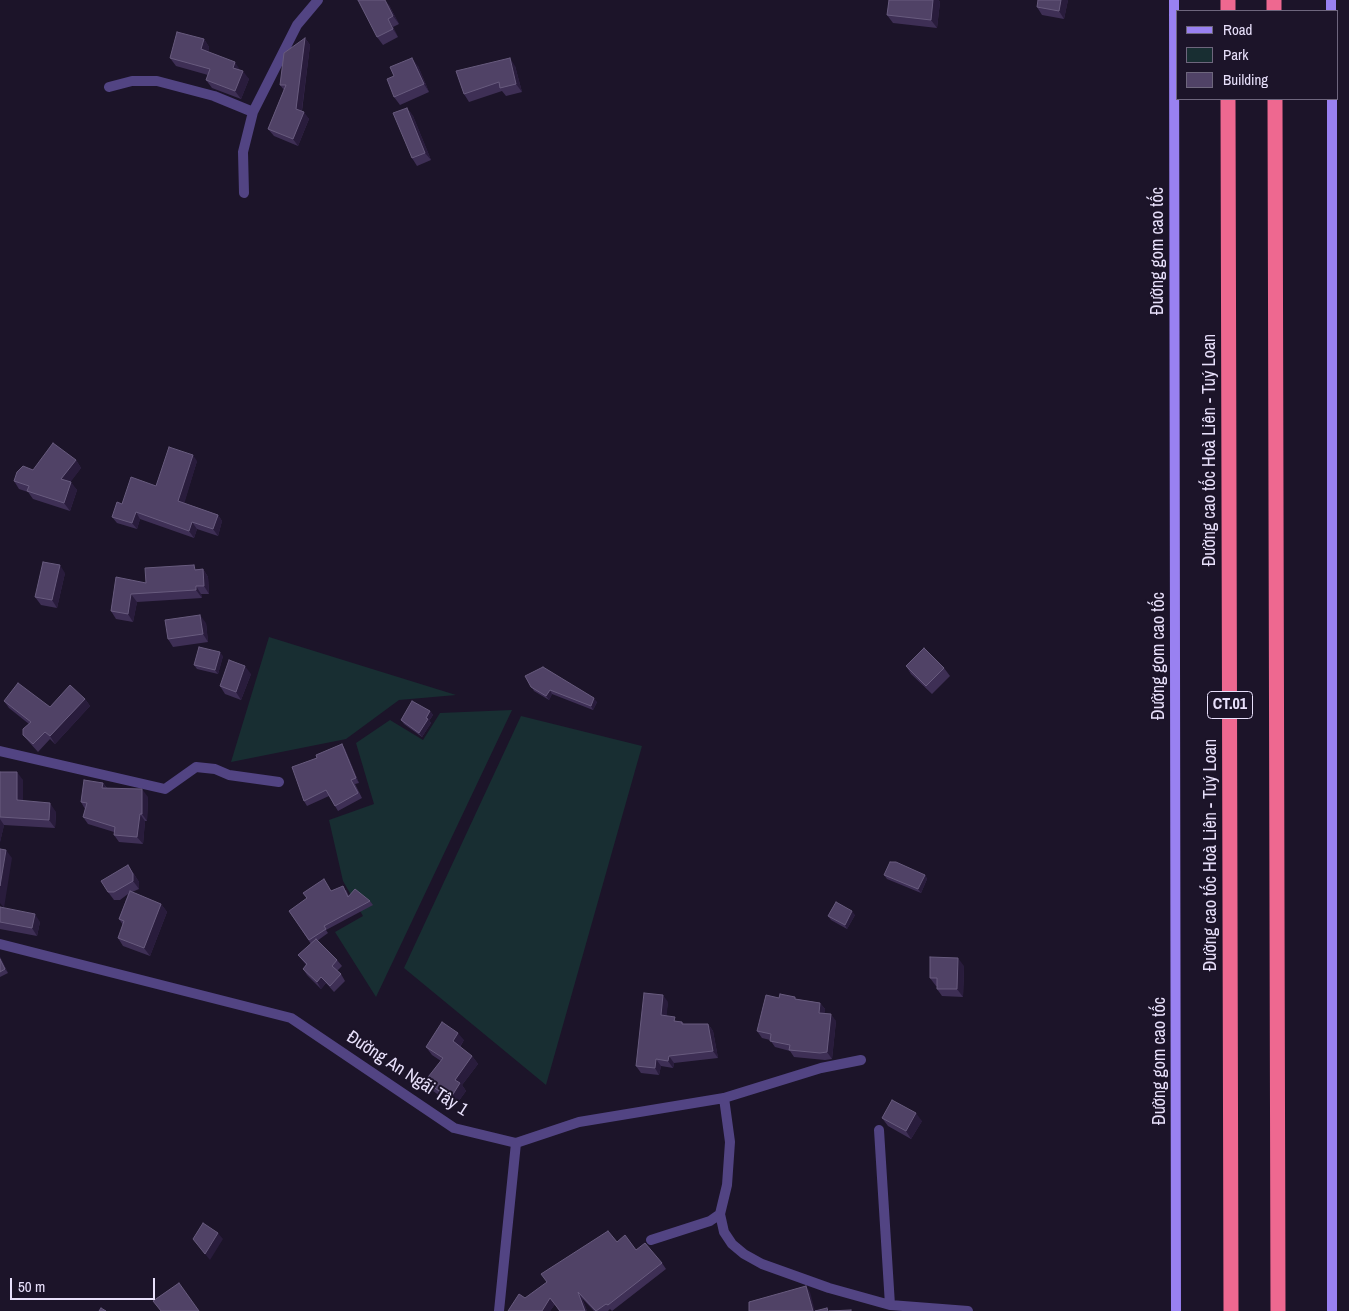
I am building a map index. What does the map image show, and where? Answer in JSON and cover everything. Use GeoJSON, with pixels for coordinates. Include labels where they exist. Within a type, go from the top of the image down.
{"type":"FeatureCollection","features":[{"type":"Feature","properties":{"kind":"highway","name":"Đường cao tốc Hoà Liên - Tuý Loan"},"geometry":{"type":"LineString","coordinates":[[1228,100],[1231,1311]]}},
{"type":"Feature","properties":{"kind":"highway","name":"CT.01"},"geometry":{"type":"LineString","coordinates":[[1275,100],[1278,1311]]}},
{"type":"Feature","properties":{"kind":"main road","name":"Đường gom cao tốc"},"geometry":{"type":"LineString","coordinates":[[1174,0],[1176,1311]]}},
{"type":"Feature","properties":{"kind":"main road"},"geometry":{"type":"LineString","coordinates":[[1332,100],[1332,1311]]}},
{"type":"Feature","properties":{"kind":"street"},"geometry":{"type":"LineString","coordinates":[[244,193],[243,152],[253,112],[297,25],[318,0]]}},
{"type":"Feature","properties":{"kind":"street"},"geometry":{"type":"LineString","coordinates":[[109,87],[132,81],[157,80],[214,96],[253,112]]}},
{"type":"Feature","properties":{"kind":"street"},"geometry":{"type":"LineString","coordinates":[[0,751],[165,789],[196,767],[215,769],[229,775],[279,782]]}},
{"type":"Feature","properties":{"kind":"street","name":"Đường An Ngãi Tây 1"},"geometry":{"type":"LineString","coordinates":[[0,944],[291,1018],[454,1128],[516,1143]]}},
{"type":"Feature","properties":{"kind":"street"},"geometry":{"type":"LineString","coordinates":[[499,1311],[516,1143],[579,1122],[724,1098],[821,1068],[861,1060]]}},
{"type":"Feature","properties":{"kind":"street"},"geometry":{"type":"LineString","coordinates":[[724,1098],[729,1121],[730,1149],[727,1184],[720,1214],[724,1232],[732,1244],[744,1254],[798,1278],[890,1305],[968,1311]]}},
{"type":"Feature","properties":{"kind":"street"},"geometry":{"type":"LineString","coordinates":[[879,1130],[890,1305]]}},
{"type":"Feature","properties":{"kind":"street"},"geometry":{"type":"LineString","coordinates":[[651,1240],[710,1221],[720,1214]]}},
{"type":"Feature","properties":{"kind":"green space"},"geometry":{"type":"Polygon","coordinates":[[[269,637],[456,695],[399,700],[346,739],[231,762],[269,637]]]}},
{"type":"Feature","properties":{"kind":"green space"},"geometry":{"type":"Polygon","coordinates":[[[512,710],[376,997],[335,932],[363,916],[343,881],[329,820],[374,804],[356,743],[390,720],[423,740],[440,713],[512,710]]]}},
{"type":"Feature","properties":{"kind":"green space"},"geometry":{"type":"Polygon","coordinates":[[[521,716],[642,746],[546,1085],[404,968],[521,716]]]}},
{"type":"Feature","properties":{"kind":"building"},"geometry":{"type":"Polygon","coordinates":[[[358,0],[385,0],[393,16],[388,19],[393,29],[377,37],[358,0]]]}},
{"type":"Feature","properties":{"kind":"building"},"geometry":{"type":"Polygon","coordinates":[[[889,0],[933,0],[931,20],[887,15],[889,0]]]}},
{"type":"Feature","properties":{"kind":"building"},"geometry":{"type":"Polygon","coordinates":[[[1038,0],[1061,0],[1059,11],[1037,7],[1038,0]]]}},
{"type":"Feature","properties":{"kind":"building"},"geometry":{"type":"Polygon","coordinates":[[[177,32],[204,39],[201,49],[235,62],[233,68],[243,71],[235,91],[206,80],[210,69],[170,58],[177,32]]]}},
{"type":"Feature","properties":{"kind":"building"},"geometry":{"type":"Polygon","coordinates":[[[305,38],[296,109],[304,112],[293,139],[268,129],[286,85],[280,85],[284,53],[305,38]]]}},
{"type":"Feature","properties":{"kind":"building"},"geometry":{"type":"Polygon","coordinates":[[[412,58],[424,84],[394,97],[387,79],[394,76],[390,67],[412,58]]]}},
{"type":"Feature","properties":{"kind":"building"},"geometry":{"type":"Polygon","coordinates":[[[510,58],[516,84],[500,88],[499,82],[464,94],[456,71],[510,58]]]}},
{"type":"Feature","properties":{"kind":"building"},"geometry":{"type":"Polygon","coordinates":[[[407,108],[425,153],[412,158],[393,113],[407,108]]]}},
{"type":"Feature","properties":{"kind":"building"},"geometry":{"type":"Polygon","coordinates":[[[53,443],[76,460],[61,479],[71,482],[64,503],[27,491],[29,486],[14,481],[17,472],[23,466],[33,470],[53,443]]]}},
{"type":"Feature","properties":{"kind":"building"},"geometry":{"type":"Polygon","coordinates":[[[169,447],[193,455],[178,501],[218,515],[213,529],[192,522],[189,531],[136,512],[132,523],[112,517],[117,502],[122,504],[131,477],[156,486],[169,447]]]}},
{"type":"Feature","properties":{"kind":"building"},"geometry":{"type":"Polygon","coordinates":[[[43,562],[60,565],[52,600],[35,597],[43,562]]]}},
{"type":"Feature","properties":{"kind":"building"},"geometry":{"type":"Polygon","coordinates":[[[194,565],[195,570],[203,569],[204,586],[196,586],[196,590],[131,594],[128,614],[111,611],[116,577],[146,583],[145,568],[194,565]]]}},
{"type":"Feature","properties":{"kind":"building"},"geometry":{"type":"Polygon","coordinates":[[[200,615],[203,634],[168,639],[165,620],[200,615]]]}},
{"type":"Feature","properties":{"kind":"building"},"geometry":{"type":"Polygon","coordinates":[[[199,647],[220,652],[215,670],[194,665],[199,647]]]}},
{"type":"Feature","properties":{"kind":"building"},"geometry":{"type":"Polygon","coordinates":[[[924,648],[944,668],[926,686],[906,666],[924,648]]]}},
{"type":"Feature","properties":{"kind":"building"},"geometry":{"type":"Polygon","coordinates":[[[229,660],[245,666],[236,692],[220,686],[229,660]]]}},
{"type":"Feature","properties":{"kind":"building"},"geometry":{"type":"Polygon","coordinates":[[[543,667],[594,698],[591,706],[550,690],[546,696],[531,687],[525,676],[543,667]]]}},
{"type":"Feature","properties":{"kind":"building"},"geometry":{"type":"Polygon","coordinates":[[[18,683],[50,707],[70,685],[85,699],[50,736],[45,732],[33,744],[23,735],[23,729],[31,722],[4,701],[18,683]]]}},
{"type":"Feature","properties":{"kind":"building"},"geometry":{"type":"Polygon","coordinates":[[[412,701],[430,711],[426,718],[428,719],[419,733],[401,720],[412,701]]]}},
{"type":"Feature","properties":{"kind":"building"},"geometry":{"type":"Polygon","coordinates":[[[342,744],[356,778],[351,780],[358,793],[335,806],[326,790],[304,801],[292,767],[317,758],[316,755],[342,744]]]}},
{"type":"Feature","properties":{"kind":"building"},"geometry":{"type":"Polygon","coordinates":[[[0,772],[17,772],[17,800],[50,803],[49,820],[0,817],[0,772]]]}},
{"type":"Feature","properties":{"kind":"building"},"geometry":{"type":"Polygon","coordinates":[[[84,780],[103,783],[102,788],[142,789],[142,814],[140,814],[137,837],[114,835],[115,827],[83,817],[87,803],[81,802],[84,780]]]}},
{"type":"Feature","properties":{"kind":"building"},"geometry":{"type":"Polygon","coordinates":[[[0,849],[6,850],[0,886],[0,849]]]}},
{"type":"Feature","properties":{"kind":"building"},"geometry":{"type":"Polygon","coordinates":[[[890,862],[896,862],[925,875],[918,889],[884,875],[890,862]]]}},
{"type":"Feature","properties":{"kind":"building"},"geometry":{"type":"Polygon","coordinates":[[[128,865],[133,874],[133,881],[114,892],[108,892],[101,881],[128,865]]]}},
{"type":"Feature","properties":{"kind":"building"},"geometry":{"type":"Polygon","coordinates":[[[324,879],[331,891],[343,886],[348,897],[355,889],[370,901],[324,926],[326,929],[309,940],[289,911],[307,898],[303,893],[324,879]]]}},
{"type":"Feature","properties":{"kind":"building"},"geometry":{"type":"Polygon","coordinates":[[[130,891],[161,904],[144,948],[118,938],[124,921],[119,919],[130,891]]]}},
{"type":"Feature","properties":{"kind":"building"},"geometry":{"type":"Polygon","coordinates":[[[836,902],[852,911],[845,925],[828,916],[836,902]]]}},
{"type":"Feature","properties":{"kind":"building"},"geometry":{"type":"Polygon","coordinates":[[[0,907],[35,914],[32,928],[0,922],[0,907]]]}},
{"type":"Feature","properties":{"kind":"building"},"geometry":{"type":"Polygon","coordinates":[[[316,939],[337,960],[332,966],[341,974],[330,986],[321,977],[317,982],[303,969],[307,964],[298,955],[316,939]]]}},
{"type":"Feature","properties":{"kind":"building"},"geometry":{"type":"Polygon","coordinates":[[[930,957],[958,958],[957,989],[937,989],[937,978],[930,978],[930,957]]]}},
{"type":"Feature","properties":{"kind":"building"},"geometry":{"type":"Polygon","coordinates":[[[0,959],[5,969],[0,972],[0,959]]]}},
{"type":"Feature","properties":{"kind":"building"},"geometry":{"type":"Polygon","coordinates":[[[644,993],[663,995],[661,1015],[675,1017],[674,1021],[682,1022],[682,1024],[708,1024],[713,1051],[669,1056],[668,1061],[656,1059],[655,1068],[636,1066],[644,993]]]}},
{"type":"Feature","properties":{"kind":"building"},"geometry":{"type":"Polygon","coordinates":[[[780,994],[795,997],[795,999],[820,1003],[819,1013],[831,1014],[827,1052],[789,1050],[790,1045],[770,1041],[771,1034],[757,1031],[766,995],[779,998],[780,994]]]}},
{"type":"Feature","properties":{"kind":"building"},"geometry":{"type":"Polygon","coordinates":[[[442,1022],[458,1033],[453,1041],[472,1056],[455,1080],[460,1083],[450,1099],[425,1081],[443,1058],[426,1047],[442,1022]]]}},
{"type":"Feature","properties":{"kind":"building"},"geometry":{"type":"Polygon","coordinates":[[[892,1100],[916,1113],[906,1131],[882,1118],[892,1100]]]}},
{"type":"Feature","properties":{"kind":"building"},"geometry":{"type":"Polygon","coordinates":[[[203,1223],[218,1233],[205,1254],[193,1239],[203,1223]]]}},
{"type":"Feature","properties":{"kind":"building"},"geometry":{"type":"Polygon","coordinates":[[[608,1231],[617,1242],[625,1235],[636,1250],[645,1243],[662,1263],[608,1305],[606,1304],[596,1311],[578,1292],[585,1311],[560,1311],[550,1298],[542,1311],[508,1311],[519,1294],[525,1298],[547,1282],[541,1274],[608,1231]]]}},
{"type":"Feature","properties":{"kind":"building"},"geometry":{"type":"Polygon","coordinates":[[[179,1283],[199,1311],[161,1311],[153,1301],[179,1283]]]}},
{"type":"Feature","properties":{"kind":"building"},"geometry":{"type":"Polygon","coordinates":[[[806,1286],[813,1311],[749,1311],[749,1302],[806,1286]]]}},
{"type":"Feature","properties":{"kind":"building"},"geometry":{"type":"Polygon","coordinates":[[[827,1308],[828,1311],[815,1311],[827,1308]]]}}]}
